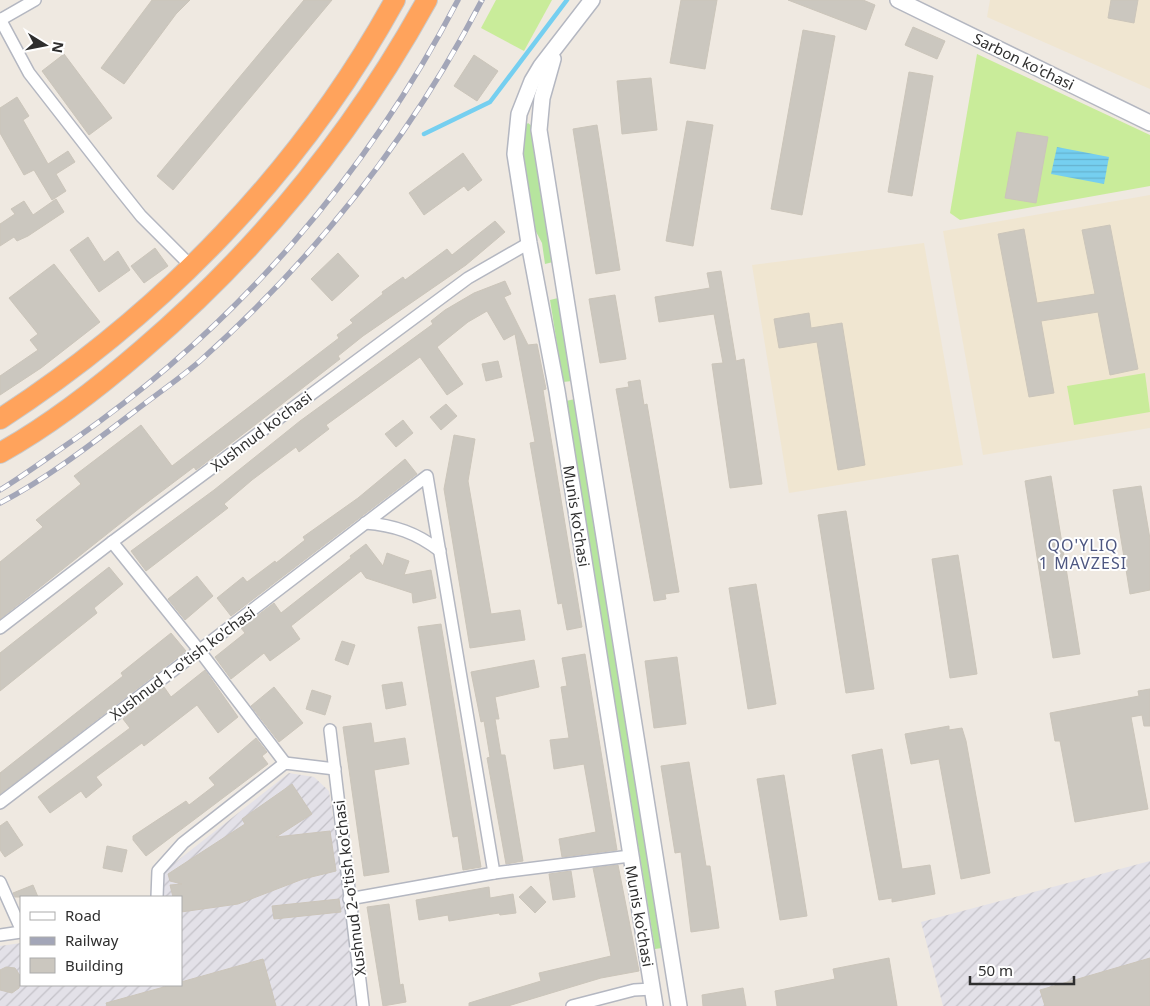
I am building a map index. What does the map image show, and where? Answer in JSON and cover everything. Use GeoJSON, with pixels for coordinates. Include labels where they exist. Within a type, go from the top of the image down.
{"type":"FeatureCollection","features":[{"type":"Feature","properties":{"kind":"highway"},"geometry":{"type":"LineString","coordinates":[[0,419],[65,375],[98,348],[191,266],[265,188],[316,124],[363,54],[395,0]]}},
{"type":"Feature","properties":{"kind":"highway"},"geometry":{"type":"LineString","coordinates":[[0,453],[87,396],[170,326],[232,267],[302,188],[350,125],[385,74],[427,0]]}},
{"type":"Feature","properties":{"kind":"street"},"geometry":{"type":"LineString","coordinates":[[35,0],[0,20],[29,73],[141,216],[191,266]]}},
{"type":"Feature","properties":{"kind":"street","name":"Munis ko'chasi"},"geometry":{"type":"LineString","coordinates":[[592,0],[562,37],[532,81],[522,105],[516,131],[518,176],[558,391],[655,1006]]}},
{"type":"Feature","properties":{"kind":"street","name":"Sarbon ko'chasi"},"geometry":{"type":"LineString","coordinates":[[898,0],[1150,123]]}},
{"type":"Feature","properties":{"kind":"street","name":"Munis ko'chasi"},"geometry":{"type":"LineString","coordinates":[[562,37],[544,88],[539,130],[678,1006]]}},
{"type":"Feature","properties":{"kind":"street","name":"Xushnud ko'chasi"},"geometry":{"type":"LineString","coordinates":[[0,628],[112,542],[468,278],[529,243]]}},
{"type":"Feature","properties":{"kind":"street"},"geometry":{"type":"LineString","coordinates":[[536,280],[561,275]]}},
{"type":"Feature","properties":{"kind":"street"},"geometry":{"type":"LineString","coordinates":[[558,391],[580,386]]}},
{"type":"Feature","properties":{"kind":"street","name":"Xushnud 1-o'tish ko'chasi"},"geometry":{"type":"LineString","coordinates":[[0,803],[427,476],[494,874]]}},
{"type":"Feature","properties":{"kind":"street"},"geometry":{"type":"LineString","coordinates":[[365,523],[387,525],[422,537],[440,551]]}},
{"type":"Feature","properties":{"kind":"street"},"geometry":{"type":"LineString","coordinates":[[112,542],[285,763]]}},
{"type":"Feature","properties":{"kind":"street","name":"Xushnud 2-o'tish ko'chasi"},"geometry":{"type":"LineString","coordinates":[[330,730],[363,1006]]}},
{"type":"Feature","properties":{"kind":"street"},"geometry":{"type":"LineString","coordinates":[[157,896],[158,871],[183,843],[285,763],[335,769]]}},
{"type":"Feature","properties":{"kind":"street"},"geometry":{"type":"LineString","coordinates":[[349,899],[494,874],[630,856]]}},
{"type":"Feature","properties":{"kind":"street"},"geometry":{"type":"LineString","coordinates":[[0,882],[20,929]]}},
{"type":"Feature","properties":{"kind":"street"},"geometry":{"type":"LineString","coordinates":[[0,935],[20,931]]}},
{"type":"Feature","properties":{"kind":"street"},"geometry":{"type":"LineString","coordinates":[[572,1006],[634,990],[675,985]]}},
{"type":"Feature","properties":{"kind":"shaded area"},"geometry":{"type":"Polygon","coordinates":[[[990,0],[1150,0],[1150,89],[987,17],[990,0]]]}},
{"type":"Feature","properties":{"kind":"shaded area"},"geometry":{"type":"Polygon","coordinates":[[[1150,195],[1150,428],[983,455],[943,231],[1150,195]]]}},
{"type":"Feature","properties":{"kind":"shaded area"},"geometry":{"type":"Polygon","coordinates":[[[924,243],[963,465],[789,493],[752,265],[924,243]]]}},
{"type":"Feature","properties":{"kind":"shaded area"},"geometry":{"type":"Polygon","coordinates":[[[289,773],[314,777],[329,791],[340,863],[356,1006],[0,1006],[0,946],[20,943],[20,986],[182,986],[182,896],[162,896],[163,872],[289,773]]]}},
{"type":"Feature","properties":{"kind":"shaded area"},"geometry":{"type":"Polygon","coordinates":[[[1150,861],[1150,1006],[943,1006],[921,922],[1150,861]]]}},
{"type":"Feature","properties":{"kind":"green space"},"geometry":{"type":"Polygon","coordinates":[[[496,0],[552,0],[524,51],[481,28],[496,0]]]}},
{"type":"Feature","properties":{"kind":"green space"},"geometry":{"type":"Polygon","coordinates":[[[977,54],[1150,135],[1150,186],[960,220],[950,213],[977,54]]]}},
{"type":"Feature","properties":{"kind":"green space"},"geometry":{"type":"Polygon","coordinates":[[[528,123],[533,127],[553,262],[545,264],[542,243],[533,226],[521,153],[524,127],[528,123]]]}},
{"type":"Feature","properties":{"kind":"green space"},"geometry":{"type":"Polygon","coordinates":[[[558,298],[572,381],[563,382],[550,300],[558,298]]]}},
{"type":"Feature","properties":{"kind":"green space"},"geometry":{"type":"Polygon","coordinates":[[[1145,373],[1150,412],[1074,425],[1067,386],[1145,373]]]}},
{"type":"Feature","properties":{"kind":"green space"},"geometry":{"type":"Polygon","coordinates":[[[575,399],[662,948],[655,949],[566,401],[575,399]]]}},
{"type":"Feature","properties":{"kind":"water"},"geometry":{"type":"Polygon","coordinates":[[[1057,147],[1109,157],[1104,184],[1051,174],[1057,147]]]}},
{"type":"Feature","properties":{"kind":"building"},"geometry":{"type":"Polygon","coordinates":[[[152,0],[190,0],[176,14],[124,84],[101,68],[152,0]]]}},
{"type":"Feature","properties":{"kind":"building"},"geometry":{"type":"Polygon","coordinates":[[[304,0],[332,0],[173,190],[157,176],[304,0]]]}},
{"type":"Feature","properties":{"kind":"building"},"geometry":{"type":"Polygon","coordinates":[[[681,0],[717,0],[705,69],[670,63],[681,0]]]}},
{"type":"Feature","properties":{"kind":"building"},"geometry":{"type":"Polygon","coordinates":[[[788,0],[863,0],[875,5],[866,30],[788,0]]]}},
{"type":"Feature","properties":{"kind":"building"},"geometry":{"type":"Polygon","coordinates":[[[1111,0],[1138,0],[1134,23],[1108,18],[1111,0]]]}},
{"type":"Feature","properties":{"kind":"building"},"geometry":{"type":"Polygon","coordinates":[[[913,27],[945,41],[937,59],[905,45],[913,27]]]}},
{"type":"Feature","properties":{"kind":"building"},"geometry":{"type":"Polygon","coordinates":[[[803,30],[835,36],[802,215],[771,209],[803,30]]]}},
{"type":"Feature","properties":{"kind":"building"},"geometry":{"type":"Polygon","coordinates":[[[64,54],[112,118],[89,135],[42,71],[64,54]]]}},
{"type":"Feature","properties":{"kind":"building"},"geometry":{"type":"Polygon","coordinates":[[[474,55],[498,71],[477,101],[454,86],[474,55]]]}},
{"type":"Feature","properties":{"kind":"building"},"geometry":{"type":"Polygon","coordinates":[[[909,72],[933,76],[912,196],[888,192],[909,72]]]}},
{"type":"Feature","properties":{"kind":"building"},"geometry":{"type":"Polygon","coordinates":[[[651,78],[657,130],[622,134],[617,81],[651,78]]]}},
{"type":"Feature","properties":{"kind":"building"},"geometry":{"type":"Polygon","coordinates":[[[17,97],[29,116],[23,120],[48,164],[68,151],[75,162],[56,174],[66,191],[52,200],[34,170],[24,175],[0,133],[0,108],[17,97]]]}},
{"type":"Feature","properties":{"kind":"building"},"geometry":{"type":"Polygon","coordinates":[[[687,121],[713,125],[693,246],[666,241],[687,121]]]}},
{"type":"Feature","properties":{"kind":"building"},"geometry":{"type":"Polygon","coordinates":[[[597,125],[620,270],[596,274],[573,129],[597,125]]]}},
{"type":"Feature","properties":{"kind":"building"},"geometry":{"type":"Polygon","coordinates":[[[1017,132],[1048,137],[1036,203],[1005,198],[1017,132]]]}},
{"type":"Feature","properties":{"kind":"building"},"geometry":{"type":"Polygon","coordinates":[[[463,153],[482,180],[468,191],[464,186],[424,215],[409,193],[463,153]]]}},
{"type":"Feature","properties":{"kind":"building"},"geometry":{"type":"Polygon","coordinates":[[[56,199],[64,212],[28,236],[17,241],[14,237],[0,246],[0,224],[15,214],[11,209],[24,201],[33,215],[56,199]]]}},
{"type":"Feature","properties":{"kind":"building"},"geometry":{"type":"Polygon","coordinates":[[[495,221],[505,232],[466,265],[363,336],[338,356],[340,359],[196,470],[194,467],[141,507],[0,619],[0,562],[43,527],[36,520],[81,484],[74,476],[141,425],[172,466],[339,338],[337,335],[353,323],[350,320],[383,294],[382,292],[403,277],[405,280],[447,249],[452,255],[495,221]]]}},
{"type":"Feature","properties":{"kind":"building"},"geometry":{"type":"Polygon","coordinates":[[[1110,225],[1138,369],[1110,375],[1098,312],[1041,321],[1054,393],[1029,397],[998,234],[1024,229],[1037,303],[1095,294],[1082,230],[1110,225]]]}},
{"type":"Feature","properties":{"kind":"building"},"geometry":{"type":"Polygon","coordinates":[[[88,237],[104,262],[118,251],[130,270],[99,292],[70,250],[88,237]]]}},
{"type":"Feature","properties":{"kind":"building"},"geometry":{"type":"Polygon","coordinates":[[[155,248],[168,266],[144,283],[131,266],[155,248]]]}},
{"type":"Feature","properties":{"kind":"building"},"geometry":{"type":"Polygon","coordinates":[[[338,253],[359,276],[332,301],[311,279],[338,253]]]}},
{"type":"Feature","properties":{"kind":"building"},"geometry":{"type":"Polygon","coordinates":[[[54,264],[100,322],[41,368],[0,395],[0,376],[38,350],[30,340],[38,334],[9,298],[54,264]]]}},
{"type":"Feature","properties":{"kind":"building"},"geometry":{"type":"Polygon","coordinates":[[[721,271],[736,361],[744,359],[762,484],[730,488],[712,364],[723,363],[714,314],[659,322],[655,297],[710,288],[707,273],[721,271]]]}},
{"type":"Feature","properties":{"kind":"building"},"geometry":{"type":"Polygon","coordinates":[[[505,281],[511,294],[504,297],[528,345],[537,344],[546,389],[543,390],[582,627],[567,630],[562,603],[558,604],[530,443],[535,442],[515,334],[504,340],[487,311],[468,322],[437,347],[463,384],[447,395],[420,357],[326,425],[329,429],[299,452],[296,447],[252,480],[224,504],[228,508],[146,571],[131,551],[214,490],[300,421],[433,324],[431,321],[445,310],[474,293],[505,281]]]}},
{"type":"Feature","properties":{"kind":"building"},"geometry":{"type":"Polygon","coordinates":[[[615,295],[626,359],[600,363],[589,299],[615,295]]]}},
{"type":"Feature","properties":{"kind":"building"},"geometry":{"type":"Polygon","coordinates":[[[809,313],[811,328],[842,323],[865,465],[838,470],[817,342],[779,348],[774,319],[809,313]]]}},
{"type":"Feature","properties":{"kind":"building"},"geometry":{"type":"Polygon","coordinates":[[[498,361],[502,377],[486,381],[482,364],[498,361]]]}},
{"type":"Feature","properties":{"kind":"building"},"geometry":{"type":"Polygon","coordinates":[[[640,380],[644,405],[647,404],[679,592],[665,594],[666,599],[654,601],[616,389],[629,387],[628,382],[640,380]]]}},
{"type":"Feature","properties":{"kind":"building"},"geometry":{"type":"Polygon","coordinates":[[[446,404],[457,416],[441,430],[430,417],[446,404]]]}},
{"type":"Feature","properties":{"kind":"building"},"geometry":{"type":"Polygon","coordinates":[[[403,420],[413,433],[396,447],[385,434],[403,420]]]}},
{"type":"Feature","properties":{"kind":"building"},"geometry":{"type":"Polygon","coordinates":[[[454,435],[475,439],[468,481],[491,614],[520,610],[525,640],[470,648],[444,489],[454,435]]]}},
{"type":"Feature","properties":{"kind":"building"},"geometry":{"type":"Polygon","coordinates":[[[405,459],[417,474],[231,616],[217,598],[243,577],[247,582],[275,561],[276,563],[305,540],[303,537],[358,498],[405,459]]]}},
{"type":"Feature","properties":{"kind":"building"},"geometry":{"type":"Polygon","coordinates":[[[1051,476],[1080,654],[1053,658],[1025,481],[1051,476]]]}},
{"type":"Feature","properties":{"kind":"building"},"geometry":{"type":"Polygon","coordinates":[[[1141,486],[1150,539],[1150,590],[1130,594],[1113,490],[1141,486]]]}},
{"type":"Feature","properties":{"kind":"building"},"geometry":{"type":"Polygon","coordinates":[[[846,511],[874,689],[846,693],[818,515],[846,511]]]}},
{"type":"Feature","properties":{"kind":"building"},"geometry":{"type":"Polygon","coordinates":[[[366,544],[383,566],[387,553],[409,561],[404,575],[431,570],[436,598],[413,603],[412,593],[366,578],[361,571],[291,626],[300,639],[270,661],[264,653],[231,679],[215,657],[245,633],[241,628],[274,603],[281,613],[366,544]]]}},
{"type":"Feature","properties":{"kind":"building"},"geometry":{"type":"Polygon","coordinates":[[[958,555],[977,674],[950,678],[932,559],[958,555]]]}},
{"type":"Feature","properties":{"kind":"building"},"geometry":{"type":"Polygon","coordinates":[[[109,567],[123,584],[94,608],[97,613],[0,691],[0,653],[109,567]]]}},
{"type":"Feature","properties":{"kind":"building"},"geometry":{"type":"Polygon","coordinates":[[[197,576],[213,596],[185,620],[168,599],[197,576]]]}},
{"type":"Feature","properties":{"kind":"building"},"geometry":{"type":"Polygon","coordinates":[[[756,584],[776,704],[748,709],[729,588],[756,584]]]}},
{"type":"Feature","properties":{"kind":"building"},"geometry":{"type":"Polygon","coordinates":[[[441,624],[481,867],[463,870],[458,836],[453,837],[418,627],[441,624]]]}},
{"type":"Feature","properties":{"kind":"building"},"geometry":{"type":"Polygon","coordinates":[[[171,633],[186,651],[0,794],[0,773],[123,676],[121,673],[171,633]]]}},
{"type":"Feature","properties":{"kind":"building"},"geometry":{"type":"Polygon","coordinates":[[[342,641],[355,645],[348,665],[335,660],[342,641]]]}},
{"type":"Feature","properties":{"kind":"building"},"geometry":{"type":"Polygon","coordinates":[[[585,654],[617,850],[562,857],[559,839],[596,832],[584,764],[554,769],[550,740],[569,738],[561,687],[567,686],[562,658],[585,654]]]}},
{"type":"Feature","properties":{"kind":"building"},"geometry":{"type":"Polygon","coordinates":[[[677,657],[686,724],[654,728],[645,661],[677,657]]]}},
{"type":"Feature","properties":{"kind":"building"},"geometry":{"type":"Polygon","coordinates":[[[534,660],[539,687],[495,697],[499,719],[495,719],[501,755],[505,755],[523,861],[506,864],[487,758],[490,757],[484,721],[481,722],[471,672],[534,660]]]}},
{"type":"Feature","properties":{"kind":"building"},"geometry":{"type":"Polygon","coordinates":[[[205,670],[238,717],[218,733],[197,705],[144,746],[142,743],[96,777],[102,785],[86,798],[81,791],[50,813],[38,797],[130,728],[123,719],[164,687],[171,697],[205,670]]]}},
{"type":"Feature","properties":{"kind":"building"},"geometry":{"type":"Polygon","coordinates":[[[402,682],[406,705],[386,709],[382,685],[402,682]]]}},
{"type":"Feature","properties":{"kind":"building"},"geometry":{"type":"Polygon","coordinates":[[[274,687],[303,723],[279,742],[251,706],[274,687]]]}},
{"type":"Feature","properties":{"kind":"building"},"geometry":{"type":"Polygon","coordinates":[[[1150,689],[1150,726],[1144,726],[1142,715],[1131,717],[1148,809],[1075,822],[1060,741],[1055,741],[1050,713],[1139,696],[1138,691],[1150,689]]]}},
{"type":"Feature","properties":{"kind":"building"},"geometry":{"type":"Polygon","coordinates":[[[312,690],[331,696],[325,715],[306,709],[312,690]]]}},
{"type":"Feature","properties":{"kind":"building"},"geometry":{"type":"Polygon","coordinates":[[[371,723],[374,743],[405,738],[409,764],[374,770],[389,872],[364,876],[343,727],[371,723]]]}},
{"type":"Feature","properties":{"kind":"building"},"geometry":{"type":"Polygon","coordinates":[[[949,726],[949,730],[962,728],[966,741],[990,873],[961,879],[939,759],[911,764],[905,734],[949,726]]]}},
{"type":"Feature","properties":{"kind":"building"},"geometry":{"type":"Polygon","coordinates":[[[256,738],[267,752],[262,756],[268,764],[146,856],[133,840],[133,836],[186,801],[189,805],[215,785],[209,778],[256,738]]]}},
{"type":"Feature","properties":{"kind":"building"},"geometry":{"type":"Polygon","coordinates":[[[882,749],[902,869],[930,865],[935,894],[892,902],[892,898],[879,900],[852,755],[882,749]]]}},
{"type":"Feature","properties":{"kind":"building"},"geometry":{"type":"Polygon","coordinates":[[[689,762],[706,866],[710,866],[719,928],[691,932],[681,852],[675,853],[661,766],[689,762]]]}},
{"type":"Feature","properties":{"kind":"building"},"geometry":{"type":"Polygon","coordinates":[[[784,775],[807,916],[780,920],[757,779],[784,775]]]}},
{"type":"Feature","properties":{"kind":"building"},"geometry":{"type":"Polygon","coordinates":[[[292,784],[312,814],[276,837],[330,831],[336,871],[303,879],[238,904],[182,912],[182,896],[173,896],[170,885],[182,884],[170,881],[168,874],[245,824],[242,819],[292,784]]]}},
{"type":"Feature","properties":{"kind":"building"},"geometry":{"type":"Polygon","coordinates":[[[7,821],[23,845],[5,857],[0,850],[0,826],[7,821]]]}},
{"type":"Feature","properties":{"kind":"building"},"geometry":{"type":"Polygon","coordinates":[[[107,846],[127,850],[122,872],[103,868],[107,846]]]}},
{"type":"Feature","properties":{"kind":"building"},"geometry":{"type":"Polygon","coordinates":[[[618,865],[639,971],[601,978],[508,1006],[469,1006],[469,1003],[541,981],[539,973],[611,956],[593,868],[618,865]]]}},
{"type":"Feature","properties":{"kind":"building"},"geometry":{"type":"Polygon","coordinates":[[[571,871],[575,897],[553,900],[549,874],[571,871]]]}},
{"type":"Feature","properties":{"kind":"building"},"geometry":{"type":"Polygon","coordinates":[[[33,885],[38,896],[15,897],[13,893],[33,885]]]}},
{"type":"Feature","properties":{"kind":"building"},"geometry":{"type":"Polygon","coordinates":[[[531,886],[546,902],[535,913],[519,897],[531,886]]]}},
{"type":"Feature","properties":{"kind":"building"},"geometry":{"type":"Polygon","coordinates":[[[489,887],[490,898],[513,894],[516,913],[500,915],[499,913],[449,921],[448,915],[419,920],[416,900],[489,887]]]}},
{"type":"Feature","properties":{"kind":"building"},"geometry":{"type":"Polygon","coordinates":[[[339,899],[341,912],[274,919],[272,906],[339,899]]]}},
{"type":"Feature","properties":{"kind":"building"},"geometry":{"type":"Polygon","coordinates":[[[389,904],[400,985],[403,984],[406,1002],[383,1006],[367,907],[389,904]]]}},
{"type":"Feature","properties":{"kind":"building"},"geometry":{"type":"Polygon","coordinates":[[[889,958],[897,1006],[777,1006],[775,991],[835,979],[833,969],[889,958]]]}},
{"type":"Feature","properties":{"kind":"building"},"geometry":{"type":"Polygon","coordinates":[[[1150,958],[1150,1006],[1045,1006],[1040,990],[1150,958]]]}},
{"type":"Feature","properties":{"kind":"building"},"geometry":{"type":"Polygon","coordinates":[[[263,959],[276,1006],[107,1006],[106,1003],[167,986],[182,986],[182,982],[263,959]]]}},
{"type":"Feature","properties":{"kind":"building"},"geometry":{"type":"Polygon","coordinates":[[[6,967],[15,968],[20,976],[19,988],[12,993],[0,990],[0,970],[6,967]]]}},
{"type":"Feature","properties":{"kind":"building"},"geometry":{"type":"Polygon","coordinates":[[[743,988],[746,1006],[703,1006],[702,995],[743,988]]]}},
{"type":"Feature","properties":{"kind":"waterway"},"geometry":{"type":"LineString","coordinates":[[424,134],[490,102],[567,0]]}},
{"type":"Feature","properties":{"kind":"railway"},"geometry":{"type":"LineString","coordinates":[[0,490],[75,439],[134,395],[190,347],[243,297],[293,243],[340,186],[383,127],[422,64],[458,0]]}},
{"type":"Feature","properties":{"kind":"railway"},"geometry":{"type":"LineString","coordinates":[[0,503],[67,462],[183,375],[242,322],[283,280],[358,193],[392,147],[424,100],[482,0]]}},
{"type":"Feature","properties":{"kind":"district","name":"QO'YLIQ 1 MAVZESI"},"geometry":{"type":"Point","coordinates":[1083,554]}}]}
